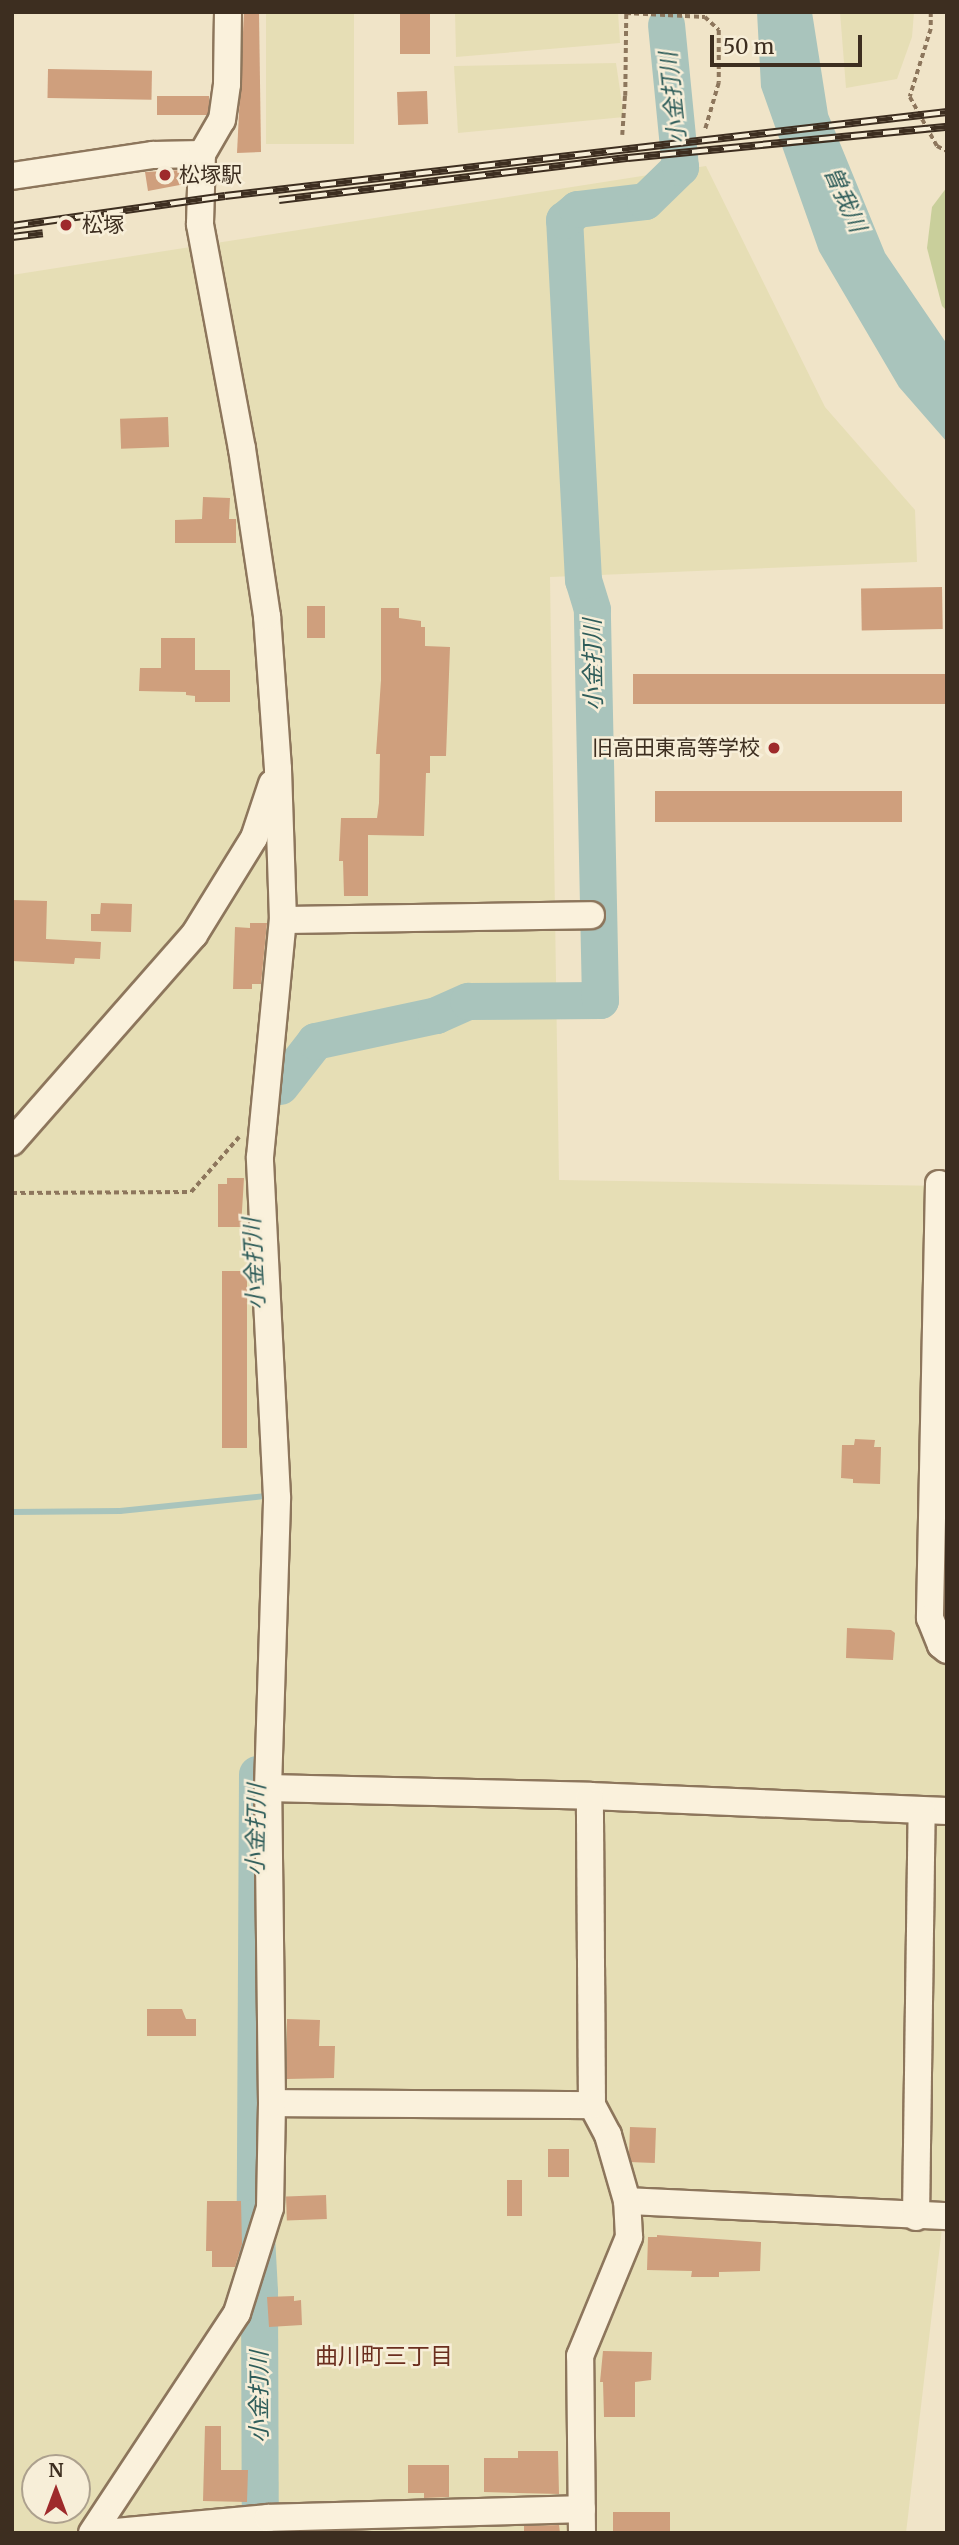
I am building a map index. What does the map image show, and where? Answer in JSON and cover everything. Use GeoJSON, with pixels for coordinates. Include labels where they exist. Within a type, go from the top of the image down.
{"type":"FeatureCollection","features":[{"type":"Feature","properties":{"kind":"street"},"geometry":{"type":"LineString","coordinates":[[92,2533],[237,2313],[270,2208],[272,2103],[268,1788],[277,1497],[260,1157],[283,920],[278,769],[267,616],[242,449],[200,224],[202,153],[222,120],[227,84],[228,12]]}},
{"type":"Feature","properties":{"kind":"street"},"geometry":{"type":"LineString","coordinates":[[12,176],[153,155],[202,153]]}},
{"type":"Feature","properties":{"kind":"street"},"geometry":{"type":"LineString","coordinates":[[12,1142],[194,935],[254,838],[278,769]]}},
{"type":"Feature","properties":{"kind":"street"},"geometry":{"type":"LineString","coordinates":[[283,920],[592,915]]}},
{"type":"Feature","properties":{"kind":"street"},"geometry":{"type":"LineString","coordinates":[[939,1184],[930,1618],[941,1645],[947,1650]]}},
{"type":"Feature","properties":{"kind":"street"},"geometry":{"type":"LineString","coordinates":[[268,1788],[590,1796],[934,1811],[916,2217]]}},
{"type":"Feature","properties":{"kind":"street"},"geometry":{"type":"LineString","coordinates":[[105,2533],[260,2520],[582,2521],[580,2356],[629,2237],[627,2201],[608,2135],[592,2105],[594,2076],[590,1796]]}},
{"type":"Feature","properties":{"kind":"street"},"geometry":{"type":"LineString","coordinates":[[272,2103],[592,2105]]}},
{"type":"Feature","properties":{"kind":"street"},"geometry":{"type":"LineString","coordinates":[[627,2201],[947,2217]]}},
{"type":"Feature","properties":{"kind":"path"},"geometry":{"type":"LineString","coordinates":[[622,135],[626,12],[705,17],[719,30],[719,83],[705,131]]}},
{"type":"Feature","properties":{"kind":"path"},"geometry":{"type":"LineString","coordinates":[[931,12],[931,29],[910,97],[937,146],[947,151]]}},
{"type":"Feature","properties":{"kind":"path"},"geometry":{"type":"LineString","coordinates":[[12,1193],[191,1192],[241,1135]]}},
{"type":"Feature","properties":{"kind":"shaded area"},"geometry":{"type":"Polygon","coordinates":[[[266,12],[354,12],[354,144],[266,144],[266,12]]]}},
{"type":"Feature","properties":{"kind":"shaded area"},"geometry":{"type":"Polygon","coordinates":[[[455,12],[618,12],[620,43],[456,57],[455,12]]]}},
{"type":"Feature","properties":{"kind":"shaded area"},"geometry":{"type":"Polygon","coordinates":[[[840,12],[914,12],[912,37],[897,79],[846,88],[840,12]]]}},
{"type":"Feature","properties":{"kind":"shaded area"},"geometry":{"type":"Polygon","coordinates":[[[616,63],[624,117],[458,133],[454,66],[616,63]]]}},
{"type":"Feature","properties":{"kind":"shaded area"},"geometry":{"type":"Polygon","coordinates":[[[706,166],[825,407],[915,510],[917,562],[550,577],[559,1180],[947,1186],[947,2186],[906,2533],[12,2533],[12,275],[706,166]]]}},
{"type":"Feature","properties":{"kind":"green space"},"geometry":{"type":"Polygon","coordinates":[[[947,187],[947,311],[942,306],[927,248],[932,207],[947,187]]]}},
{"type":"Feature","properties":{"kind":"water","name":"曽我川"},"geometry":{"type":"Polygon","coordinates":[[[757,12],[812,12],[828,114],[885,253],[947,344],[947,442],[899,387],[819,251],[761,87],[757,12]]]}},
{"type":"Feature","properties":{"kind":"building"},"geometry":{"type":"Polygon","coordinates":[[[244,12],[259,12],[261,152],[237,153],[244,12]]]}},
{"type":"Feature","properties":{"kind":"building"},"geometry":{"type":"Polygon","coordinates":[[[400,12],[430,12],[430,54],[400,54],[400,12]]]}},
{"type":"Feature","properties":{"kind":"building"},"geometry":{"type":"Polygon","coordinates":[[[48,69],[152,71],[151,100],[47,98],[48,69]]]}},
{"type":"Feature","properties":{"kind":"building"},"geometry":{"type":"Polygon","coordinates":[[[427,91],[428,124],[398,125],[397,92],[427,91]]]}},
{"type":"Feature","properties":{"kind":"building"},"geometry":{"type":"Polygon","coordinates":[[[157,96],[209,96],[209,115],[157,115],[157,96]]]}},
{"type":"Feature","properties":{"kind":"building","name":"松塚駅"},"geometry":{"type":"Polygon","coordinates":[[[183,170],[185,184],[148,191],[145,172],[183,170]]]}},
{"type":"Feature","properties":{"kind":"building"},"geometry":{"type":"Polygon","coordinates":[[[168,417],[169,447],[121,449],[120,419],[168,417]]]}},
{"type":"Feature","properties":{"kind":"building"},"geometry":{"type":"Polygon","coordinates":[[[203,497],[230,498],[229,519],[236,519],[236,543],[175,543],[175,520],[202,519],[203,497]]]}},
{"type":"Feature","properties":{"kind":"building"},"geometry":{"type":"Polygon","coordinates":[[[942,587],[943,629],[862,630],[861,588],[942,587]]]}},
{"type":"Feature","properties":{"kind":"building"},"geometry":{"type":"Polygon","coordinates":[[[307,606],[325,606],[325,638],[307,638],[307,606]]]}},
{"type":"Feature","properties":{"kind":"building"},"geometry":{"type":"Polygon","coordinates":[[[381,608],[399,608],[399,618],[421,621],[421,627],[425,627],[425,646],[450,647],[446,756],[430,756],[430,773],[426,773],[424,836],[368,835],[368,896],[344,896],[343,861],[339,861],[341,818],[377,818],[379,803],[380,754],[376,754],[381,680],[381,608]]]}},
{"type":"Feature","properties":{"kind":"building"},"geometry":{"type":"Polygon","coordinates":[[[161,638],[195,638],[195,670],[230,670],[230,702],[195,702],[195,696],[186,695],[186,692],[139,691],[140,668],[161,668],[161,638]]]}},
{"type":"Feature","properties":{"kind":"building"},"geometry":{"type":"Polygon","coordinates":[[[633,674],[947,674],[947,704],[633,704],[633,674]]]}},
{"type":"Feature","properties":{"kind":"building"},"geometry":{"type":"Polygon","coordinates":[[[655,791],[902,791],[902,822],[655,822],[655,791]]]}},
{"type":"Feature","properties":{"kind":"building"},"geometry":{"type":"Polygon","coordinates":[[[12,900],[47,901],[46,939],[101,942],[100,959],[75,958],[74,964],[12,961],[12,900]]]}},
{"type":"Feature","properties":{"kind":"building"},"geometry":{"type":"Polygon","coordinates":[[[101,903],[132,904],[131,932],[91,931],[91,914],[100,914],[101,903]]]}},
{"type":"Feature","properties":{"kind":"building"},"geometry":{"type":"Polygon","coordinates":[[[250,923],[267,923],[261,984],[252,984],[252,989],[233,989],[235,927],[250,928],[250,923]]]}},
{"type":"Feature","properties":{"kind":"building"},"geometry":{"type":"Polygon","coordinates":[[[227,1178],[244,1178],[241,1227],[218,1227],[218,1184],[227,1184],[227,1178]]]}},
{"type":"Feature","properties":{"kind":"building"},"geometry":{"type":"Polygon","coordinates":[[[222,1271],[247,1271],[247,1448],[222,1448],[222,1271]]]}},
{"type":"Feature","properties":{"kind":"building"},"geometry":{"type":"Polygon","coordinates":[[[855,1439],[875,1440],[874,1447],[881,1447],[880,1484],[853,1483],[853,1479],[841,1478],[842,1445],[854,1445],[855,1439]]]}},
{"type":"Feature","properties":{"kind":"building"},"geometry":{"type":"Polygon","coordinates":[[[847,1628],[891,1630],[895,1633],[893,1660],[846,1658],[847,1628]]]}},
{"type":"Feature","properties":{"kind":"building"},"geometry":{"type":"Polygon","coordinates":[[[147,2009],[182,2009],[186,2019],[196,2019],[196,2036],[147,2036],[147,2009]]]}},
{"type":"Feature","properties":{"kind":"building"},"geometry":{"type":"Polygon","coordinates":[[[287,2019],[320,2020],[319,2046],[335,2046],[334,2078],[287,2079],[287,2019]]]}},
{"type":"Feature","properties":{"kind":"building"},"geometry":{"type":"Polygon","coordinates":[[[630,2127],[656,2128],[655,2163],[629,2162],[630,2127]]]}},
{"type":"Feature","properties":{"kind":"building"},"geometry":{"type":"Polygon","coordinates":[[[548,2149],[569,2149],[569,2177],[548,2177],[548,2149]]]}},
{"type":"Feature","properties":{"kind":"building"},"geometry":{"type":"Polygon","coordinates":[[[507,2180],[522,2180],[522,2216],[507,2216],[507,2180]]]}},
{"type":"Feature","properties":{"kind":"building"},"geometry":{"type":"Polygon","coordinates":[[[326,2195],[327,2219],[287,2220],[286,2196],[326,2195]]]}},
{"type":"Feature","properties":{"kind":"building"},"geometry":{"type":"Polygon","coordinates":[[[207,2201],[241,2201],[242,2244],[235,2267],[212,2267],[212,2251],[206,2251],[207,2201]]]}},
{"type":"Feature","properties":{"kind":"building"},"geometry":{"type":"Polygon","coordinates":[[[657,2235],[761,2242],[760,2271],[719,2272],[719,2277],[691,2277],[692,2271],[647,2270],[648,2237],[657,2235]]]}},
{"type":"Feature","properties":{"kind":"building"},"geometry":{"type":"Polygon","coordinates":[[[294,2296],[294,2301],[301,2300],[302,2325],[269,2327],[267,2297],[294,2296]]]}},
{"type":"Feature","properties":{"kind":"building"},"geometry":{"type":"Polygon","coordinates":[[[603,2351],[652,2352],[651,2380],[635,2382],[635,2417],[604,2417],[603,2382],[600,2382],[603,2351]]]}},
{"type":"Feature","properties":{"kind":"building"},"geometry":{"type":"Polygon","coordinates":[[[205,2426],[221,2426],[221,2470],[248,2470],[247,2502],[203,2501],[205,2426]]]}},
{"type":"Feature","properties":{"kind":"building"},"geometry":{"type":"Polygon","coordinates":[[[518,2451],[558,2451],[559,2494],[484,2492],[484,2458],[518,2458],[518,2451]]]}},
{"type":"Feature","properties":{"kind":"building"},"geometry":{"type":"Polygon","coordinates":[[[408,2465],[449,2465],[449,2497],[424,2498],[424,2493],[408,2493],[408,2465]]]}},
{"type":"Feature","properties":{"kind":"building"},"geometry":{"type":"Polygon","coordinates":[[[613,2512],[670,2512],[670,2533],[613,2533],[613,2512]]]}},
{"type":"Feature","properties":{"kind":"building"},"geometry":{"type":"Polygon","coordinates":[[[559,2525],[560,2533],[524,2533],[524,2526],[559,2525]]]}},
{"type":"Feature","properties":{"kind":"waterway","name":"小金打川"},"geometry":{"type":"LineString","coordinates":[[280,1086],[315,1041],[436,1015],[468,1001],[600,1000],[592,609],[583,580],[564,220],[577,209],[645,201],[680,167],[666,25]]}},
{"type":"Feature","properties":{"kind":"waterway"},"geometry":{"type":"LineString","coordinates":[[12,1512],[120,1511],[266,1496]]}},
{"type":"Feature","properties":{"kind":"waterway","name":"小金打川"},"geometry":{"type":"LineString","coordinates":[[257,1774],[255,2217],[259,2292],[260,2533]]}},
{"type":"Feature","properties":{"kind":"railway"},"geometry":{"type":"LineString","coordinates":[[12,226],[225,196],[947,112]]}},
{"type":"Feature","properties":{"kind":"railway"},"geometry":{"type":"LineString","coordinates":[[279,200],[628,158],[947,127]]}},
{"type":"Feature","properties":{"kind":"railway"},"geometry":{"type":"LineString","coordinates":[[12,237],[43,233]]}},
{"type":"Feature","properties":{"kind":"place","name":"松塚駅"},"geometry":{"type":"Point","coordinates":[165,175]}},
{"type":"Feature","properties":{"kind":"place","name":"松塚"},"geometry":{"type":"Point","coordinates":[66,225]}},
{"type":"Feature","properties":{"kind":"place","name":"旧高田東高等学校"},"geometry":{"type":"Point","coordinates":[774,748]}},
{"type":"Feature","properties":{"kind":"district","name":"曲川町三丁目"},"geometry":{"type":"Point","coordinates":[384,2356]}}]}
